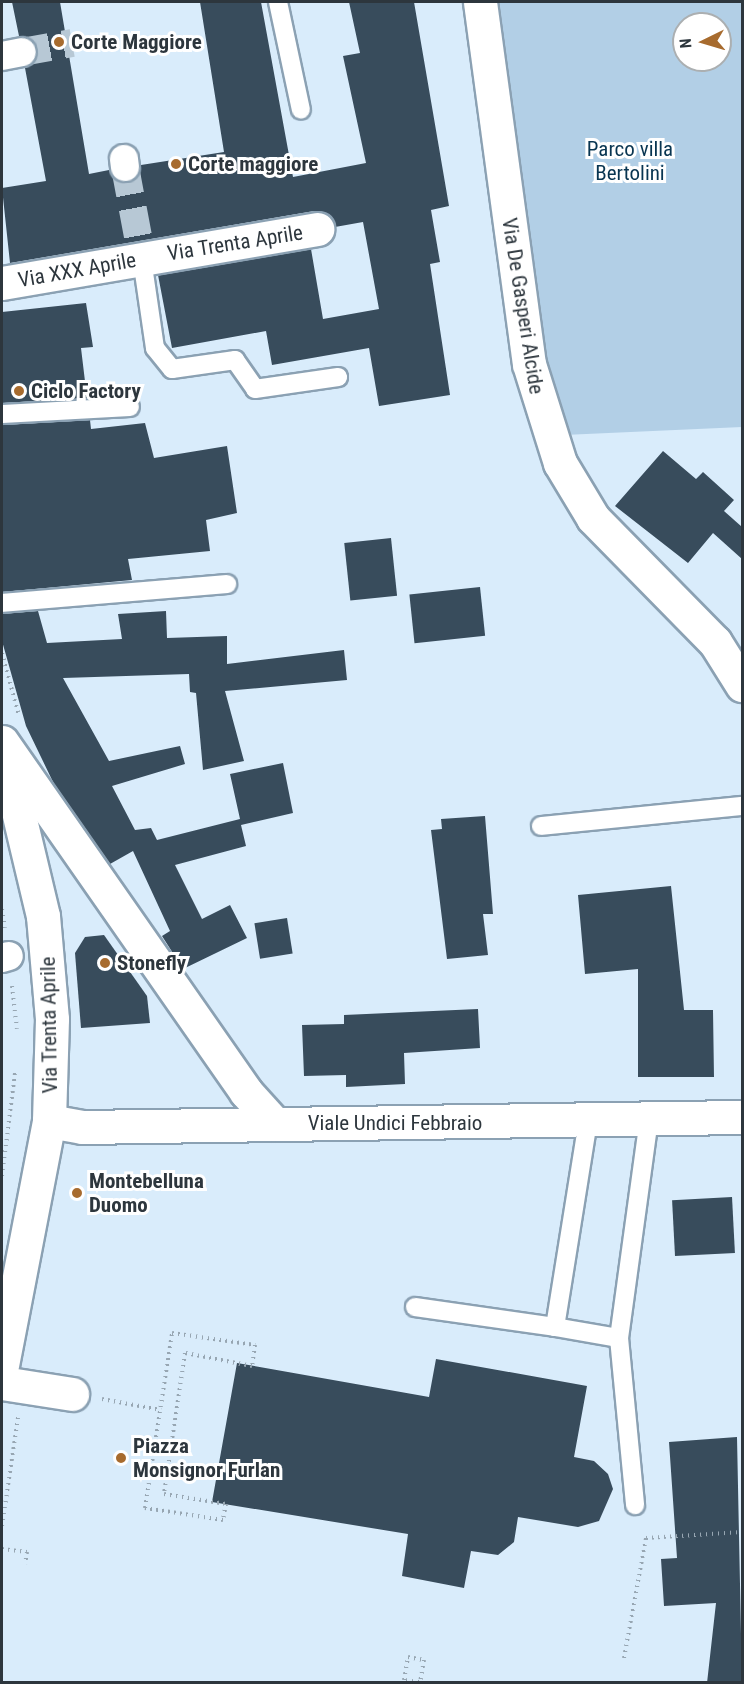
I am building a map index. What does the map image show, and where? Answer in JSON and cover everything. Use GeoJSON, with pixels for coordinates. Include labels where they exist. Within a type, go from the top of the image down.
{"type":"FeatureCollection","features":[{"type":"Feature","properties":{"kind":"street","name":"Via De Gasperi Alcide"},"geometry":{"type":"LineString","coordinates":[[480,2],[529,364],[560,463],[593,518],[715,642],[742,685]]}},
{"type":"Feature","properties":{"kind":"street","name":"Via Trenta Aprile"},"geometry":{"type":"LineString","coordinates":[[145,253],[317,230]]}},
{"type":"Feature","properties":{"kind":"street","name":"Via XXX Aprile"},"geometry":{"type":"LineString","coordinates":[[2,282],[145,253]]}},
{"type":"Feature","properties":{"kind":"street","name":"Via Trenta Aprile"},"geometry":{"type":"LineString","coordinates":[[2,743],[48,948],[52,1019],[49,1121],[6,1308],[2,1364]]}},
{"type":"Feature","properties":{"kind":"street","name":"Via Trenta Aprile"},"geometry":{"type":"LineString","coordinates":[[2,743],[246,1092],[274,1123]]}},
{"type":"Feature","properties":{"kind":"street","name":"Viale Undici Febbraio"},"geometry":{"type":"LineString","coordinates":[[49,1121],[82,1128],[742,1117]]}},
{"type":"Feature","properties":{"kind":"street"},"geometry":{"type":"LineString","coordinates":[[2,1383],[72,1394]]}},
{"type":"Feature","properties":{"kind":"lane"},"geometry":{"type":"LineString","coordinates":[[278,2],[301,110]]}},
{"type":"Feature","properties":{"kind":"lane","name":"Via Trenta Aprile"},"geometry":{"type":"LineString","coordinates":[[145,253],[155,348],[172,369],[235,360],[255,389],[338,377]]}},
{"type":"Feature","properties":{"kind":"lane"},"geometry":{"type":"LineString","coordinates":[[2,414],[130,407]]}},
{"type":"Feature","properties":{"kind":"lane"},"geometry":{"type":"LineString","coordinates":[[2,603],[227,584]]}},
{"type":"Feature","properties":{"kind":"lane"},"geometry":{"type":"LineString","coordinates":[[542,826],[742,806]]}},
{"type":"Feature","properties":{"kind":"lane"},"geometry":{"type":"LineString","coordinates":[[635,1505],[619,1338],[649,1119]]}},
{"type":"Feature","properties":{"kind":"lane"},"geometry":{"type":"LineString","coordinates":[[555,1327],[588,1120]]}},
{"type":"Feature","properties":{"kind":"lane"},"geometry":{"type":"LineString","coordinates":[[415,1307],[619,1338]]}},
{"type":"Feature","properties":{"kind":"path"},"geometry":{"type":"LineString","coordinates":[[5,957],[16,1041]]}},
{"type":"Feature","properties":{"kind":"path"},"geometry":{"type":"LineString","coordinates":[[2,1176],[15,1061]]}},
{"type":"Feature","properties":{"kind":"path"},"geometry":{"type":"LineString","coordinates":[[172,1333],[255,1345],[252,1366],[185,1353],[164,1494],[226,1504],[223,1520],[145,1508],[160,1410],[172,1333]]}},
{"type":"Feature","properties":{"kind":"path"},"geometry":{"type":"LineString","coordinates":[[72,1394],[160,1410]]}},
{"type":"Feature","properties":{"kind":"path"},"geometry":{"type":"LineString","coordinates":[[624,1658],[646,1538],[742,1532]]}},
{"type":"Feature","properties":{"kind":"path"},"geometry":{"type":"LineString","coordinates":[[2,1549],[27,1552],[25,1564]]}},
{"type":"Feature","properties":{"kind":"path"},"geometry":{"type":"LineString","coordinates":[[408,1657],[424,1660],[419,1683],[404,1680],[408,1657]]}},
{"type":"Feature","properties":{"kind":"green space","name":"Parco villa Bertolini"},"geometry":{"type":"Polygon","coordinates":[[[497,2],[742,2],[742,427],[564,435],[536,331],[497,2]]]}},
{"type":"Feature","properties":{"kind":"building"},"geometry":{"type":"Polygon","coordinates":[[[12,2],[60,2],[89,174],[109,170],[126,183],[135,180],[141,165],[224,152],[200,2],[261,2],[293,177],[366,163],[343,56],[360,53],[349,2],[414,2],[449,206],[431,210],[440,262],[430,264],[450,395],[379,406],[369,348],[272,365],[266,331],[172,348],[158,275],[311,249],[323,319],[379,309],[363,222],[335,227],[331,217],[314,211],[10,263],[2,188],[46,181],[25,68],[33,64],[38,49],[34,41],[19,36],[12,2]]]}},
{"type":"Feature","properties":{"kind":"building"},"geometry":{"type":"Polygon","coordinates":[[[86,303],[93,347],[81,348],[87,398],[2,403],[2,312],[86,303]]]}},
{"type":"Feature","properties":{"kind":"building"},"geometry":{"type":"Polygon","coordinates":[[[90,420],[91,429],[145,423],[154,458],[227,446],[237,513],[206,520],[210,551],[128,559],[132,580],[2,592],[2,425],[90,420]]]}},
{"type":"Feature","properties":{"kind":"building"},"geometry":{"type":"Polygon","coordinates":[[[663,451],[696,479],[703,472],[734,500],[724,511],[742,527],[742,559],[713,533],[688,563],[615,506],[663,451]]]}},
{"type":"Feature","properties":{"kind":"building"},"geometry":{"type":"Polygon","coordinates":[[[391,538],[397,596],[350,601],[344,543],[391,538]]]}},
{"type":"Feature","properties":{"kind":"building"},"geometry":{"type":"Polygon","coordinates":[[[480,587],[485,636],[415,643],[409,594],[480,587]]]}},
{"type":"Feature","properties":{"kind":"building"},"geometry":{"type":"Polygon","coordinates":[[[38,611],[47,643],[122,639],[118,614],[166,611],[167,638],[227,636],[227,664],[344,650],[347,680],[225,691],[244,761],[203,770],[196,693],[190,692],[189,674],[63,678],[109,761],[180,746],[185,764],[112,786],[135,830],[151,828],[157,840],[240,819],[230,774],[283,763],[293,813],[241,825],[246,846],[175,865],[202,919],[230,905],[247,938],[183,969],[162,936],[170,931],[133,851],[110,864],[54,784],[26,726],[2,641],[2,614],[38,611]]]}},
{"type":"Feature","properties":{"kind":"building"},"geometry":{"type":"Polygon","coordinates":[[[485,816],[493,914],[483,914],[488,955],[447,959],[431,830],[442,829],[441,819],[485,816]]]}},
{"type":"Feature","properties":{"kind":"building"},"geometry":{"type":"Polygon","coordinates":[[[671,886],[684,1010],[713,1010],[714,1077],[638,1077],[638,969],[585,974],[578,895],[671,886]]]}},
{"type":"Feature","properties":{"kind":"building"},"geometry":{"type":"Polygon","coordinates":[[[287,918],[293,954],[260,959],[254,923],[287,918]]]}},
{"type":"Feature","properties":{"kind":"building"},"geometry":{"type":"Polygon","coordinates":[[[104,935],[147,996],[150,1023],[81,1028],[75,953],[85,937],[104,935]]]}},
{"type":"Feature","properties":{"kind":"building"},"geometry":{"type":"Polygon","coordinates":[[[478,1009],[480,1048],[404,1053],[405,1084],[346,1087],[346,1075],[304,1076],[302,1025],[344,1024],[344,1015],[478,1009]]]}},
{"type":"Feature","properties":{"kind":"building"},"geometry":{"type":"Polygon","coordinates":[[[732,1197],[735,1253],[675,1256],[672,1200],[732,1197]]]}},
{"type":"Feature","properties":{"kind":"building"},"geometry":{"type":"Polygon","coordinates":[[[436,1359],[587,1386],[574,1457],[594,1461],[608,1474],[613,1489],[599,1521],[578,1527],[518,1517],[514,1542],[498,1555],[471,1551],[464,1588],[402,1576],[408,1534],[212,1502],[237,1363],[429,1397],[436,1359]]]}},
{"type":"Feature","properties":{"kind":"building"},"geometry":{"type":"Polygon","coordinates":[[[737,1437],[742,1683],[707,1683],[716,1603],[664,1606],[661,1559],[677,1558],[669,1442],[737,1437]]]}},
{"type":"Feature","properties":{"kind":"tunnel"},"geometry":{"type":"LineString","coordinates":[[22,52],[72,43]]}},
{"type":"Feature","properties":{"kind":"tunnel"},"geometry":{"type":"LineString","coordinates":[[125,167],[139,242]]}},
{"type":"Feature","properties":{"kind":"place","name":"Corte Maggiore"},"geometry":{"type":"Point","coordinates":[59,42]}},
{"type":"Feature","properties":{"kind":"place","name":"Corte maggiore"},"geometry":{"type":"Point","coordinates":[176,164]}},
{"type":"Feature","properties":{"kind":"place","name":"Ciclo Factory"},"geometry":{"type":"Point","coordinates":[19,391]}},
{"type":"Feature","properties":{"kind":"place","name":"Stonefly"},"geometry":{"type":"Point","coordinates":[105,963]}},
{"type":"Feature","properties":{"kind":"place","name":"Montebelluna Duomo"},"geometry":{"type":"Point","coordinates":[77,1193]}},
{"type":"Feature","properties":{"kind":"place","name":"Piazza Monsignor Furlan"},"geometry":{"type":"Point","coordinates":[121,1458]}}]}
